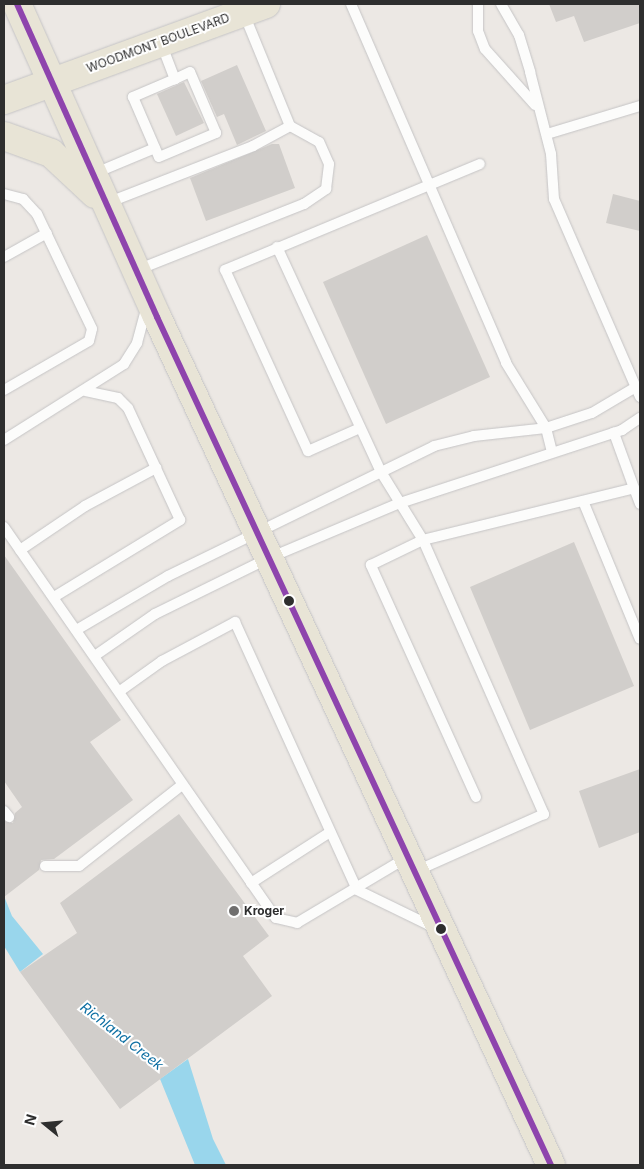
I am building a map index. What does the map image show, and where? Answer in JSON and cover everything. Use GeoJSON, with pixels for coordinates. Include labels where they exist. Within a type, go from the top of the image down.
{"type":"FeatureCollection","features":[{"type":"Feature","properties":{"kind":"main road"},"geometry":{"type":"LineString","coordinates":[[17,4],[105,204],[257,530],[409,866],[551,1165]]}},
{"type":"Feature","properties":{"kind":"main road","name":"WOODMONT BOULEVARD"},"geometry":{"type":"LineString","coordinates":[[4,100],[249,7]]}},
{"type":"Feature","properties":{"kind":"main road"},"geometry":{"type":"LineString","coordinates":[[4,136],[51,153],[105,204]]}},
{"type":"Feature","properties":{"kind":"lane"},"geometry":{"type":"LineString","coordinates":[[351,4],[514,381],[546,428],[552,452]]}},
{"type":"Feature","properties":{"kind":"lane"},"geometry":{"type":"LineString","coordinates":[[478,4],[478,31],[485,49],[536,106]]}},
{"type":"Feature","properties":{"kind":"lane"},"geometry":{"type":"LineString","coordinates":[[78,629],[257,530],[453,440],[546,428],[592,413],[638,392],[554,199],[547,134],[536,106],[518,35],[501,4]]}},
{"type":"Feature","properties":{"kind":"lane"},"geometry":{"type":"LineString","coordinates":[[136,271],[319,196],[326,189],[329,164],[320,142],[290,126],[249,7]]}},
{"type":"Feature","properties":{"kind":"lane"},"geometry":{"type":"LineString","coordinates":[[161,42],[175,79]]}},
{"type":"Feature","properties":{"kind":"lane"},"geometry":{"type":"LineString","coordinates":[[190,72],[216,133],[159,157],[132,97],[175,79],[190,72]]}},
{"type":"Feature","properties":{"kind":"lane"},"geometry":{"type":"LineString","coordinates":[[547,134],[640,106]]}},
{"type":"Feature","properties":{"kind":"lane"},"geometry":{"type":"LineString","coordinates":[[105,204],[252,146],[290,126]]}},
{"type":"Feature","properties":{"kind":"lane"},"geometry":{"type":"LineString","coordinates":[[92,174],[155,148]]}},
{"type":"Feature","properties":{"kind":"lane"},"geometry":{"type":"LineString","coordinates":[[360,428],[308,451],[225,270],[480,164]]}},
{"type":"Feature","properties":{"kind":"lane"},"geometry":{"type":"LineString","coordinates":[[4,194],[31,205],[91,322],[92,336],[4,390]]}},
{"type":"Feature","properties":{"kind":"lane"},"geometry":{"type":"LineString","coordinates":[[4,257],[47,233]]}},
{"type":"Feature","properties":{"kind":"lane"},"geometry":{"type":"LineString","coordinates":[[4,526],[78,629],[182,785],[276,918],[290,925],[357,890],[409,866],[544,814],[423,540],[381,472],[277,247]]}},
{"type":"Feature","properties":{"kind":"lane"},"geometry":{"type":"LineString","coordinates":[[4,440],[86,391],[117,370],[132,353],[149,299]]}},
{"type":"Feature","properties":{"kind":"lane"},"geometry":{"type":"LineString","coordinates":[[54,597],[180,520],[128,408],[118,398],[86,391]]}},
{"type":"Feature","properties":{"kind":"lane"},"geometry":{"type":"LineString","coordinates":[[96,655],[164,610],[269,558],[400,504],[614,433],[640,418]]}},
{"type":"Feature","properties":{"kind":"lane"},"geometry":{"type":"LineString","coordinates":[[614,433],[640,504]]}},
{"type":"Feature","properties":{"kind":"lane"},"geometry":{"type":"LineString","coordinates":[[20,550],[86,506],[156,468]]}},
{"type":"Feature","properties":{"kind":"lane"},"geometry":{"type":"LineString","coordinates":[[476,797],[371,565],[423,540],[634,488]]}},
{"type":"Feature","properties":{"kind":"lane"},"geometry":{"type":"LineString","coordinates":[[583,501],[640,639]]}},
{"type":"Feature","properties":{"kind":"lane"},"geometry":{"type":"LineString","coordinates":[[120,691],[162,660],[235,622],[357,890],[421,918],[442,934]]}},
{"type":"Feature","properties":{"kind":"lane"},"geometry":{"type":"LineString","coordinates":[[45,866],[79,866],[182,785]]}},
{"type":"Feature","properties":{"kind":"lane"},"geometry":{"type":"LineString","coordinates":[[251,883],[330,832]]}},
{"type":"Feature","properties":{"kind":"water"},"geometry":{"type":"Polygon","coordinates":[[[4,896],[12,916],[43,954],[20,972],[4,946],[4,896]]]}},
{"type":"Feature","properties":{"kind":"water"},"geometry":{"type":"Polygon","coordinates":[[[188,1059],[213,1139],[226,1165],[195,1165],[160,1079],[188,1059]]]}},
{"type":"Feature","properties":{"kind":"building"},"geometry":{"type":"Polygon","coordinates":[[[549,4],[640,4],[640,23],[584,42],[574,16],[556,22],[549,4]]]}},
{"type":"Feature","properties":{"kind":"building"},"geometry":{"type":"Polygon","coordinates":[[[237,65],[266,131],[237,145],[224,114],[217,117],[201,81],[237,65]]]}},
{"type":"Feature","properties":{"kind":"building"},"geometry":{"type":"Polygon","coordinates":[[[184,82],[204,123],[176,136],[157,94],[184,82]]]}},
{"type":"Feature","properties":{"kind":"building"},"geometry":{"type":"Polygon","coordinates":[[[272,144],[279,144],[295,188],[206,221],[190,178],[272,144]]]}},
{"type":"Feature","properties":{"kind":"building"},"geometry":{"type":"Polygon","coordinates":[[[613,194],[640,201],[640,231],[606,223],[613,194]]]}},
{"type":"Feature","properties":{"kind":"building"},"geometry":{"type":"Polygon","coordinates":[[[427,235],[490,377],[386,424],[323,282],[427,235]]]}},
{"type":"Feature","properties":{"kind":"building"},"geometry":{"type":"Polygon","coordinates":[[[574,542],[634,686],[530,730],[470,587],[574,542]]]}},
{"type":"Feature","properties":{"kind":"building"},"geometry":{"type":"Polygon","coordinates":[[[4,555],[121,720],[90,742],[133,800],[54,859],[41,860],[39,870],[4,897],[4,821],[13,823],[15,813],[22,807],[4,781],[4,555]]]}},
{"type":"Feature","properties":{"kind":"building"},"geometry":{"type":"Polygon","coordinates":[[[640,769],[640,832],[599,848],[579,791],[640,769]]]}},
{"type":"Feature","properties":{"kind":"building"},"geometry":{"type":"Polygon","coordinates":[[[179,814],[269,936],[243,956],[272,996],[120,1109],[20,972],[77,933],[60,903],[179,814]]]}},
{"type":"Feature","properties":{"kind":"transit line"},"geometry":{"type":"LineString","coordinates":[[17,4],[157,317],[551,1165]]}},
{"type":"Feature","properties":{"kind":"place","name":"Kroger"},"geometry":{"type":"Point","coordinates":[234,911]}},
{"type":"Feature","properties":{"kind":"water label","name":"Richland Creek"},"geometry":{"type":"Point","coordinates":[122,1036]}}]}
